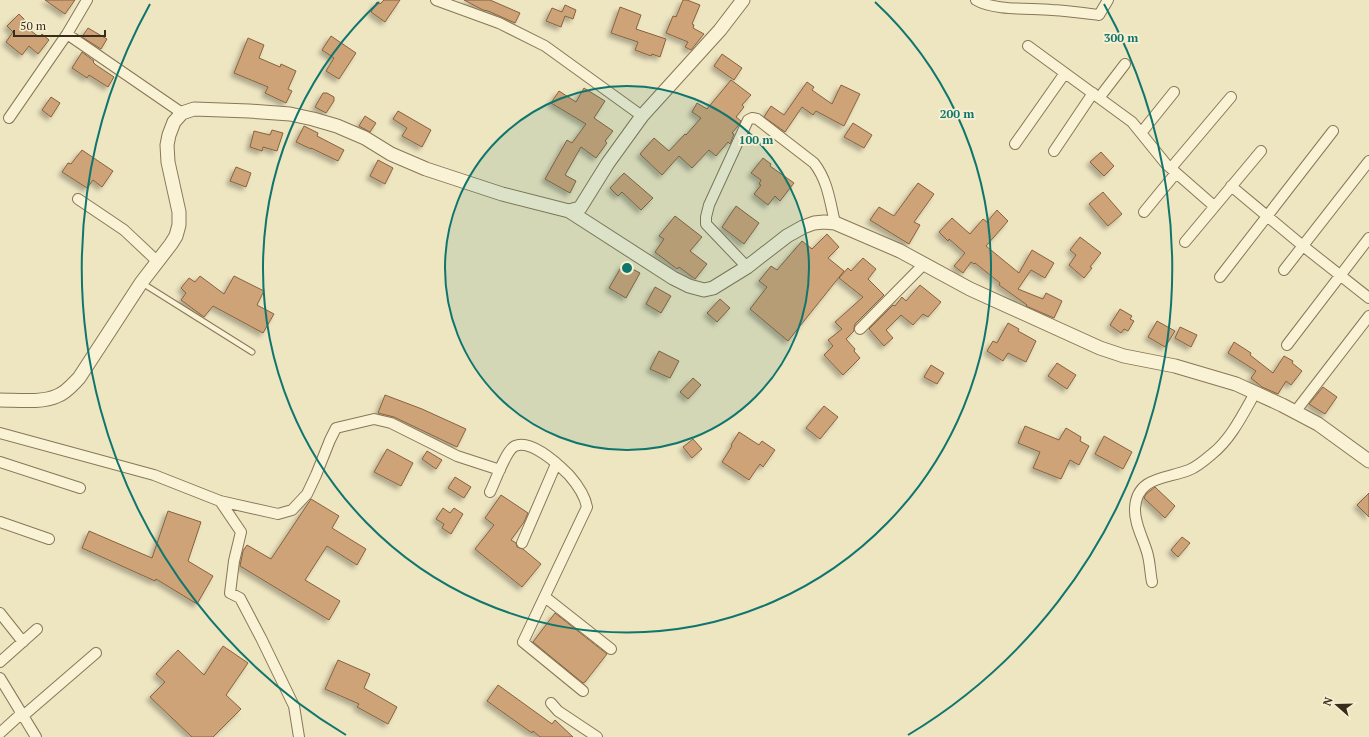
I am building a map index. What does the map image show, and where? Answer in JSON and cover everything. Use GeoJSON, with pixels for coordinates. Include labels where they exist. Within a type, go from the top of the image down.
{"type":"FeatureCollection","features":[{"type":"Feature","properties":{"kind":"street"},"geometry":{"type":"LineString","coordinates":[[9,118],[67,34],[87,0]]}},
{"type":"Feature","properties":{"kind":"street"},"geometry":{"type":"LineString","coordinates":[[436,0],[499,23],[545,46],[642,116]]}},
{"type":"Feature","properties":{"kind":"street"},"geometry":{"type":"LineString","coordinates":[[569,211],[580,208],[608,163],[642,116],[720,30],[743,0]]}},
{"type":"Feature","properties":{"kind":"street"},"geometry":{"type":"LineString","coordinates":[[976,0],[983,4],[1000,3],[1099,15],[1108,0]]}},
{"type":"Feature","properties":{"kind":"street"},"geometry":{"type":"LineString","coordinates":[[1052,10],[1058,0]]}},
{"type":"Feature","properties":{"kind":"street"},"geometry":{"type":"LineString","coordinates":[[67,34],[182,113]]}},
{"type":"Feature","properties":{"kind":"street"},"geometry":{"type":"LineString","coordinates":[[1028,46],[1132,122],[1173,170],[1214,206]]}},
{"type":"Feature","properties":{"kind":"street"},"geometry":{"type":"LineString","coordinates":[[1054,151],[1096,95],[1125,64]]}},
{"type":"Feature","properties":{"kind":"street"},"geometry":{"type":"LineString","coordinates":[[1015,144],[1065,73]]}},
{"type":"Feature","properties":{"kind":"street"},"geometry":{"type":"LineString","coordinates":[[1141,133],[1174,92]]}},
{"type":"Feature","properties":{"kind":"street"},"geometry":{"type":"LineString","coordinates":[[1144,212],[1173,170],[1231,97]]}},
{"type":"Feature","properties":{"kind":"street"},"geometry":{"type":"LineString","coordinates":[[0,400],[42,399],[57,396],[79,378],[141,283],[172,244],[176,236],[180,225],[179,212],[168,162],[167,145],[174,122],[182,113],[194,109],[241,111],[290,114],[337,126],[365,138],[391,154],[426,168],[502,194],[569,211],[663,271],[689,286],[704,290],[713,288],[747,267],[787,236],[803,227],[814,223],[834,223],[900,251],[970,289],[1100,348],[1124,356],[1175,366],[1236,384],[1318,424],[1369,461]]}},
{"type":"Feature","properties":{"kind":"street"},"geometry":{"type":"LineString","coordinates":[[747,267],[706,224],[706,217],[709,205],[748,120],[752,118],[757,119],[814,163],[821,172],[826,183],[834,223]]}},
{"type":"Feature","properties":{"kind":"street"},"geometry":{"type":"LineString","coordinates":[[1220,277],[1333,131]]}},
{"type":"Feature","properties":{"kind":"street"},"geometry":{"type":"LineString","coordinates":[[1185,242],[1261,151]]}},
{"type":"Feature","properties":{"kind":"street"},"geometry":{"type":"LineString","coordinates":[[1284,270],[1369,161]]}},
{"type":"Feature","properties":{"kind":"street"},"geometry":{"type":"LineString","coordinates":[[1231,186],[1303,246],[1369,298]]}},
{"type":"Feature","properties":{"kind":"street"},"geometry":{"type":"LineString","coordinates":[[78,199],[124,230],[158,262]]}},
{"type":"Feature","properties":{"kind":"street"},"geometry":{"type":"LineString","coordinates":[[1287,344],[1369,238]]}},
{"type":"Feature","properties":{"kind":"street"},"geometry":{"type":"LineString","coordinates":[[860,330],[924,264]]}},
{"type":"Feature","properties":{"kind":"street"},"geometry":{"type":"LineString","coordinates":[[1295,412],[1369,316]]}},
{"type":"Feature","properties":{"kind":"street"},"geometry":{"type":"LineString","coordinates":[[1152,582],[1148,554],[1137,522],[1135,508],[1138,496],[1146,483],[1160,477],[1174,475],[1191,469],[1213,454],[1231,434],[1255,393]]}},
{"type":"Feature","properties":{"kind":"street"},"geometry":{"type":"LineString","coordinates":[[0,433],[154,475],[220,501],[278,514],[292,510],[306,494],[316,475],[336,428],[374,419],[391,423],[457,456],[500,470]]}},
{"type":"Feature","properties":{"kind":"street"},"geometry":{"type":"LineString","coordinates":[[490,492],[508,453],[514,446],[525,444],[538,449],[570,476],[586,500],[587,507],[523,642],[584,691]]}},
{"type":"Feature","properties":{"kind":"street"},"geometry":{"type":"LineString","coordinates":[[0,462],[80,488]]}},
{"type":"Feature","properties":{"kind":"street"},"geometry":{"type":"LineString","coordinates":[[522,543],[556,464]]}},
{"type":"Feature","properties":{"kind":"street"},"geometry":{"type":"LineString","coordinates":[[220,501],[241,532],[234,561],[230,592],[240,598],[294,706],[299,737]]}},
{"type":"Feature","properties":{"kind":"street"},"geometry":{"type":"LineString","coordinates":[[0,522],[49,539]]}},
{"type":"Feature","properties":{"kind":"street"},"geometry":{"type":"LineString","coordinates":[[545,596],[611,649]]}},
{"type":"Feature","properties":{"kind":"street"},"geometry":{"type":"LineString","coordinates":[[0,613],[23,642]]}},
{"type":"Feature","properties":{"kind":"street"},"geometry":{"type":"LineString","coordinates":[[0,662],[37,630]]}},
{"type":"Feature","properties":{"kind":"street"},"geometry":{"type":"LineString","coordinates":[[0,733],[96,653]]}},
{"type":"Feature","properties":{"kind":"street"},"geometry":{"type":"LineString","coordinates":[[0,678],[36,737]]}},
{"type":"Feature","properties":{"kind":"street"},"geometry":{"type":"LineString","coordinates":[[551,703],[558,711],[598,737]]}},
{"type":"Feature","properties":{"kind":"lane"},"geometry":{"type":"LineString","coordinates":[[141,283],[252,352]]}},
{"type":"Feature","properties":{"kind":"building"},"geometry":{"type":"Polygon","coordinates":[[[45,0],[75,0],[65,14],[45,0]]]}},
{"type":"Feature","properties":{"kind":"building"},"geometry":{"type":"Polygon","coordinates":[[[384,0],[400,0],[385,22],[371,12],[377,2],[380,4],[384,0]]]}},
{"type":"Feature","properties":{"kind":"building"},"geometry":{"type":"Polygon","coordinates":[[[464,0],[490,0],[520,13],[515,23],[483,10],[464,0]]]}},
{"type":"Feature","properties":{"kind":"building"},"geometry":{"type":"Polygon","coordinates":[[[683,0],[700,5],[692,24],[694,25],[693,28],[704,34],[691,50],[685,47],[688,42],[666,33],[673,16],[676,17],[683,0]]]}},
{"type":"Feature","properties":{"kind":"building"},"geometry":{"type":"Polygon","coordinates":[[[565,5],[576,10],[573,19],[565,16],[561,27],[546,21],[552,8],[562,12],[565,5]]]}},
{"type":"Feature","properties":{"kind":"building"},"geometry":{"type":"Polygon","coordinates":[[[620,7],[641,15],[636,29],[666,39],[660,57],[652,54],[651,56],[635,50],[638,42],[611,33],[620,7]]]}},
{"type":"Feature","properties":{"kind":"building"},"geometry":{"type":"Polygon","coordinates":[[[19,14],[26,21],[22,24],[39,37],[42,34],[49,40],[38,54],[29,46],[22,55],[6,42],[13,32],[7,26],[19,14]]]}},
{"type":"Feature","properties":{"kind":"building"},"geometry":{"type":"Polygon","coordinates":[[[88,28],[107,39],[101,49],[82,37],[88,28]]]}},
{"type":"Feature","properties":{"kind":"building"},"geometry":{"type":"Polygon","coordinates":[[[331,36],[356,53],[339,79],[326,71],[334,58],[322,50],[331,36]]]}},
{"type":"Feature","properties":{"kind":"building"},"geometry":{"type":"Polygon","coordinates":[[[248,38],[264,45],[259,58],[280,67],[281,64],[296,71],[288,89],[292,91],[286,103],[265,93],[268,87],[234,73],[248,38]]]}},
{"type":"Feature","properties":{"kind":"building"},"geometry":{"type":"Polygon","coordinates":[[[82,52],[94,61],[93,62],[96,65],[114,77],[108,87],[89,75],[87,78],[72,68],[82,52]]]}},
{"type":"Feature","properties":{"kind":"building"},"geometry":{"type":"Polygon","coordinates":[[[722,54],[742,68],[734,80],[714,66],[722,54]]]}},
{"type":"Feature","properties":{"kind":"building"},"geometry":{"type":"Polygon","coordinates":[[[731,80],[751,95],[742,105],[744,107],[736,117],[741,121],[732,133],[734,134],[730,144],[728,142],[716,156],[709,150],[692,168],[679,156],[662,175],[640,154],[654,138],[669,151],[701,118],[692,112],[697,103],[707,109],[731,80]]]}},
{"type":"Feature","properties":{"kind":"building"},"geometry":{"type":"Polygon","coordinates":[[[807,82],[814,87],[812,90],[832,104],[841,85],[860,94],[844,126],[816,111],[813,115],[802,107],[785,132],[764,117],[771,106],[784,115],[807,82]]]}},
{"type":"Feature","properties":{"kind":"building"},"geometry":{"type":"Polygon","coordinates":[[[584,88],[605,101],[594,118],[613,131],[605,141],[607,143],[596,158],[581,147],[565,175],[576,181],[570,193],[545,179],[567,140],[572,143],[586,124],[551,103],[559,91],[576,102],[584,88]]]}},
{"type":"Feature","properties":{"kind":"building"},"geometry":{"type":"Polygon","coordinates":[[[323,93],[327,93],[334,97],[334,101],[326,113],[315,107],[323,93]]]}},
{"type":"Feature","properties":{"kind":"building"},"geometry":{"type":"Polygon","coordinates":[[[51,97],[60,103],[51,117],[42,110],[51,97]]]}},
{"type":"Feature","properties":{"kind":"building"},"geometry":{"type":"Polygon","coordinates":[[[398,111],[431,130],[422,147],[402,136],[407,128],[393,119],[398,111]]]}},
{"type":"Feature","properties":{"kind":"building"},"geometry":{"type":"Polygon","coordinates":[[[365,116],[376,123],[370,132],[359,126],[365,116]]]}},
{"type":"Feature","properties":{"kind":"building"},"geometry":{"type":"Polygon","coordinates":[[[853,123],[872,135],[864,148],[844,137],[853,123]]]}},
{"type":"Feature","properties":{"kind":"building"},"geometry":{"type":"Polygon","coordinates":[[[304,126],[318,133],[317,136],[344,150],[338,161],[296,142],[304,126]]]}},
{"type":"Feature","properties":{"kind":"building"},"geometry":{"type":"Polygon","coordinates":[[[272,130],[283,133],[277,151],[263,147],[262,151],[250,147],[254,131],[270,135],[272,130]]]}},
{"type":"Feature","properties":{"kind":"building"},"geometry":{"type":"Polygon","coordinates":[[[82,150],[113,171],[102,187],[93,180],[87,188],[62,172],[68,163],[71,164],[82,150]]]}},
{"type":"Feature","properties":{"kind":"building"},"geometry":{"type":"Polygon","coordinates":[[[1101,152],[1114,166],[1104,176],[1090,162],[1101,152]]]}},
{"type":"Feature","properties":{"kind":"building"},"geometry":{"type":"Polygon","coordinates":[[[763,158],[771,164],[770,166],[794,183],[780,201],[775,196],[768,205],[754,194],[761,185],[759,184],[761,180],[751,173],[763,158]]]}},
{"type":"Feature","properties":{"kind":"building"},"geometry":{"type":"Polygon","coordinates":[[[378,160],[393,168],[385,184],[370,176],[378,160]]]}},
{"type":"Feature","properties":{"kind":"building"},"geometry":{"type":"Polygon","coordinates":[[[236,167],[251,173],[246,187],[230,181],[236,167]]]}},
{"type":"Feature","properties":{"kind":"building"},"geometry":{"type":"Polygon","coordinates":[[[624,173],[653,198],[641,210],[622,192],[618,196],[610,188],[624,173]]]}},
{"type":"Feature","properties":{"kind":"building"},"geometry":{"type":"Polygon","coordinates":[[[918,183],[934,194],[914,222],[920,225],[909,244],[870,220],[879,207],[894,216],[918,183]]]}},
{"type":"Feature","properties":{"kind":"building"},"geometry":{"type":"Polygon","coordinates":[[[1103,192],[1122,214],[1108,226],[1089,204],[1103,192]]]}},
{"type":"Feature","properties":{"kind":"building"},"geometry":{"type":"Polygon","coordinates":[[[736,206],[759,223],[744,244],[722,227],[736,206]]]}},
{"type":"Feature","properties":{"kind":"building"},"geometry":{"type":"Polygon","coordinates":[[[997,210],[1008,221],[986,246],[1019,273],[1032,250],[1054,263],[1045,278],[1031,270],[1018,289],[1043,299],[1046,293],[1062,301],[1054,318],[1026,306],[1027,305],[999,285],[1000,283],[975,263],[974,264],[971,262],[963,273],[954,266],[965,253],[949,239],[948,241],[939,232],[952,218],[970,234],[983,219],[987,222],[997,210]]]}},
{"type":"Feature","properties":{"kind":"building"},"geometry":{"type":"Polygon","coordinates":[[[675,216],[702,237],[690,251],[707,264],[695,279],[679,267],[677,269],[655,252],[664,239],[659,236],[675,216]]]}},
{"type":"Feature","properties":{"kind":"building"},"geometry":{"type":"Polygon","coordinates":[[[827,234],[839,247],[828,258],[844,271],[788,341],[750,309],[767,287],[759,281],[771,266],[777,270],[802,241],[812,249],[827,234]]]}},
{"type":"Feature","properties":{"kind":"building"},"geometry":{"type":"Polygon","coordinates":[[[1080,237],[1101,253],[1090,267],[1092,268],[1084,278],[1069,265],[1076,255],[1070,250],[1080,237]]]}},
{"type":"Feature","properties":{"kind":"building"},"geometry":{"type":"Polygon","coordinates":[[[863,258],[876,269],[868,279],[884,295],[855,324],[854,331],[846,339],[855,349],[854,351],[860,358],[843,375],[824,355],[833,346],[828,340],[842,329],[835,322],[863,297],[839,278],[848,268],[851,271],[863,258]]]}},
{"type":"Feature","properties":{"kind":"building"},"geometry":{"type":"Polygon","coordinates":[[[623,264],[640,273],[626,298],[609,288],[623,264]]]}},
{"type":"Feature","properties":{"kind":"building"},"geometry":{"type":"Polygon","coordinates":[[[200,276],[224,294],[234,276],[264,291],[257,305],[274,314],[263,333],[213,306],[204,317],[181,300],[186,293],[181,288],[189,278],[195,282],[200,276]]]}},
{"type":"Feature","properties":{"kind":"building"},"geometry":{"type":"Polygon","coordinates":[[[920,285],[941,302],[928,317],[923,314],[913,325],[901,315],[886,330],[893,338],[884,346],[869,329],[893,305],[895,306],[902,297],[906,301],[920,285]]]}},
{"type":"Feature","properties":{"kind":"building"},"geometry":{"type":"Polygon","coordinates":[[[655,287],[671,296],[661,313],[646,304],[655,287]]]}},
{"type":"Feature","properties":{"kind":"building"},"geometry":{"type":"Polygon","coordinates":[[[720,299],[730,308],[717,322],[707,313],[720,299]]]}},
{"type":"Feature","properties":{"kind":"building"},"geometry":{"type":"Polygon","coordinates":[[[1120,309],[1132,316],[1130,319],[1134,321],[1128,331],[1124,329],[1121,333],[1110,325],[1120,309]]]}},
{"type":"Feature","properties":{"kind":"building"},"geometry":{"type":"Polygon","coordinates":[[[1157,321],[1175,331],[1165,347],[1148,337],[1157,321]]]}},
{"type":"Feature","properties":{"kind":"building"},"geometry":{"type":"Polygon","coordinates":[[[1008,323],[1019,329],[1018,331],[1036,341],[1026,362],[1008,353],[1003,361],[987,351],[993,341],[997,343],[1008,323]]]}},
{"type":"Feature","properties":{"kind":"building"},"geometry":{"type":"Polygon","coordinates":[[[1180,327],[1197,335],[1191,347],[1175,338],[1180,327]]]}},
{"type":"Feature","properties":{"kind":"building"},"geometry":{"type":"Polygon","coordinates":[[[1234,342],[1251,353],[1250,355],[1273,373],[1284,356],[1293,361],[1292,363],[1302,371],[1291,385],[1286,381],[1278,394],[1262,387],[1251,378],[1256,371],[1228,353],[1234,342]]]}},
{"type":"Feature","properties":{"kind":"building"},"geometry":{"type":"Polygon","coordinates":[[[659,351],[679,361],[670,378],[650,369],[659,351]]]}},
{"type":"Feature","properties":{"kind":"building"},"geometry":{"type":"Polygon","coordinates":[[[1057,363],[1076,375],[1067,389],[1048,376],[1057,363]]]}},
{"type":"Feature","properties":{"kind":"building"},"geometry":{"type":"Polygon","coordinates":[[[931,365],[944,373],[937,384],[924,377],[931,365]]]}},
{"type":"Feature","properties":{"kind":"building"},"geometry":{"type":"Polygon","coordinates":[[[693,378],[701,385],[688,399],[680,392],[693,378]]]}},
{"type":"Feature","properties":{"kind":"building"},"geometry":{"type":"Polygon","coordinates":[[[1323,387],[1337,397],[1325,414],[1309,404],[1323,387]]]}},
{"type":"Feature","properties":{"kind":"building"},"geometry":{"type":"Polygon","coordinates":[[[385,395],[422,409],[466,429],[457,447],[394,417],[378,413],[385,395]]]}},
{"type":"Feature","properties":{"kind":"building"},"geometry":{"type":"Polygon","coordinates":[[[824,406],[838,417],[820,439],[806,428],[824,406]]]}},
{"type":"Feature","properties":{"kind":"building"},"geometry":{"type":"Polygon","coordinates":[[[1025,426],[1059,440],[1066,428],[1081,437],[1080,441],[1089,446],[1079,465],[1070,460],[1061,479],[1033,468],[1040,452],[1018,443],[1025,426]]]}},
{"type":"Feature","properties":{"kind":"building"},"geometry":{"type":"Polygon","coordinates":[[[739,432],[759,445],[762,441],[775,450],[763,467],[760,464],[749,480],[722,462],[739,432]]]}},
{"type":"Feature","properties":{"kind":"building"},"geometry":{"type":"Polygon","coordinates":[[[1104,436],[1132,452],[1123,469],[1095,454],[1104,436]]]}},
{"type":"Feature","properties":{"kind":"building"},"geometry":{"type":"Polygon","coordinates":[[[693,439],[702,449],[692,458],[683,447],[693,439]]]}},
{"type":"Feature","properties":{"kind":"building"},"geometry":{"type":"Polygon","coordinates":[[[387,449],[413,463],[401,486],[374,472],[387,449]]]}},
{"type":"Feature","properties":{"kind":"building"},"geometry":{"type":"Polygon","coordinates":[[[427,451],[442,460],[436,469],[422,459],[427,451]]]}},
{"type":"Feature","properties":{"kind":"building"},"geometry":{"type":"Polygon","coordinates":[[[455,477],[471,487],[464,498],[448,488],[455,477]]]}},
{"type":"Feature","properties":{"kind":"building"},"geometry":{"type":"Polygon","coordinates":[[[1155,487],[1175,506],[1165,518],[1144,498],[1146,494],[1155,487]]]}},
{"type":"Feature","properties":{"kind":"building"},"geometry":{"type":"Polygon","coordinates":[[[1369,493],[1369,517],[1357,505],[1369,493]]]}},
{"type":"Feature","properties":{"kind":"building"},"geometry":{"type":"Polygon","coordinates":[[[501,495],[528,513],[524,522],[511,540],[516,543],[517,547],[523,549],[541,564],[522,587],[475,549],[494,525],[485,518],[501,495]]]}},
{"type":"Feature","properties":{"kind":"building"},"geometry":{"type":"Polygon","coordinates":[[[311,499],[339,516],[332,528],[366,549],[357,565],[327,546],[305,580],[340,601],[329,620],[240,566],[243,551],[247,545],[271,559],[311,499]]]}},
{"type":"Feature","properties":{"kind":"building"},"geometry":{"type":"Polygon","coordinates":[[[443,508],[450,513],[454,508],[463,514],[451,534],[442,528],[444,524],[436,519],[443,508]]]}},
{"type":"Feature","properties":{"kind":"building"},"geometry":{"type":"Polygon","coordinates":[[[168,511],[201,522],[188,561],[213,576],[197,604],[156,579],[155,581],[82,548],[89,531],[152,558],[168,511]]]}},
{"type":"Feature","properties":{"kind":"building"},"geometry":{"type":"Polygon","coordinates":[[[1182,537],[1190,543],[1178,557],[1171,550],[1182,537]]]}},
{"type":"Feature","properties":{"kind":"building"},"geometry":{"type":"Polygon","coordinates":[[[555,613],[607,654],[583,683],[533,642],[555,613]]]}},
{"type":"Feature","properties":{"kind":"building"},"geometry":{"type":"Polygon","coordinates":[[[223,646],[248,663],[226,695],[241,709],[213,737],[192,737],[150,697],[165,682],[156,674],[178,650],[204,675],[223,646]]]}},
{"type":"Feature","properties":{"kind":"building"},"geometry":{"type":"Polygon","coordinates":[[[338,660],[370,674],[364,688],[397,707],[388,724],[357,707],[359,704],[325,689],[338,660]]]}},
{"type":"Feature","properties":{"kind":"building"},"geometry":{"type":"Polygon","coordinates":[[[498,685],[552,724],[555,720],[573,737],[540,737],[533,731],[532,733],[487,701],[498,685]]]}}]}
